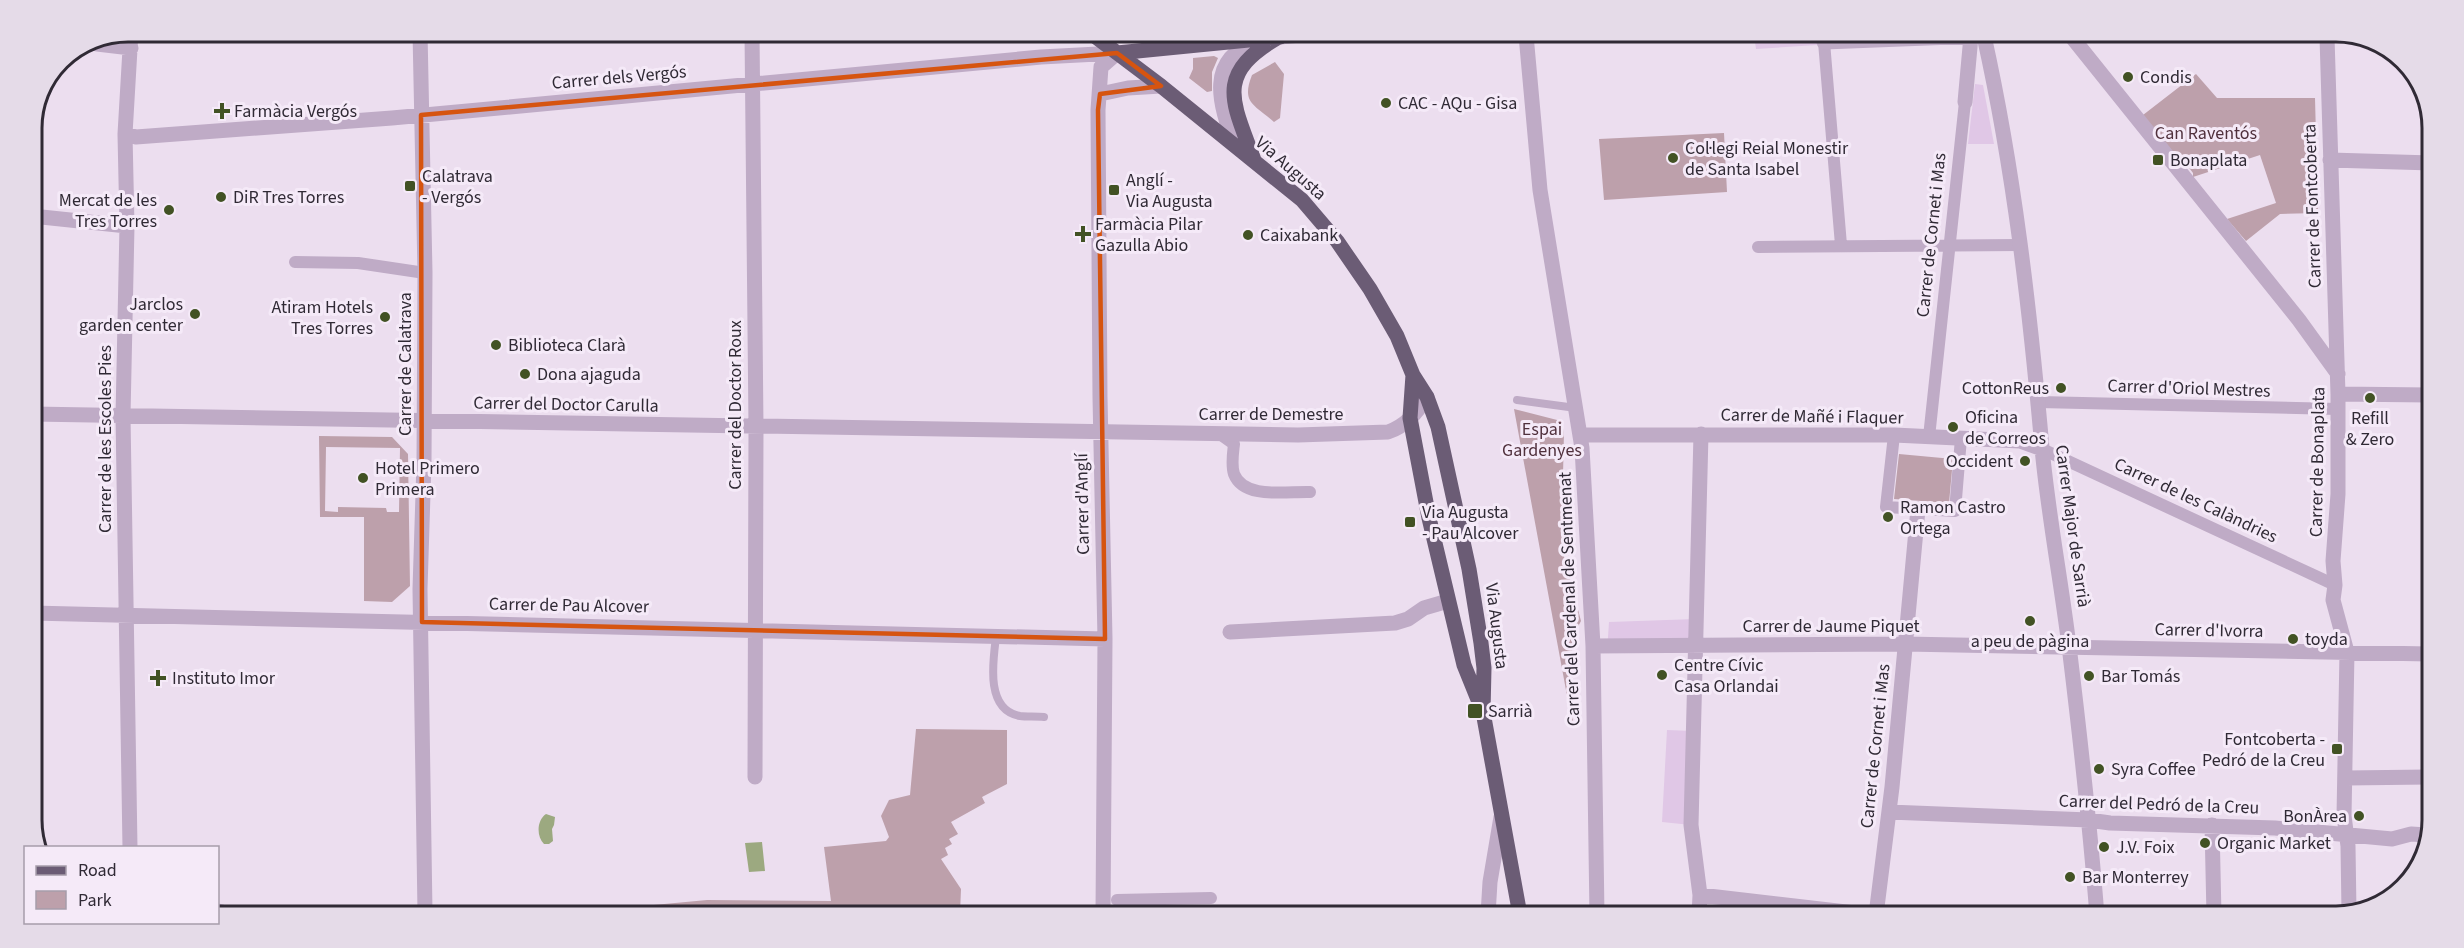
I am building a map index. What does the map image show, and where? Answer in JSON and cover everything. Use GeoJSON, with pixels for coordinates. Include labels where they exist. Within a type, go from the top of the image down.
{"type":"FeatureCollection","features":[{"type":"Feature","properties":{"kind":"main road","name":"Via Augusta"},"geometry":{"type":"LineString","coordinates":[[1103,42],[1161,86],[1302,200],[1337,241],[1376,298],[1397,336],[1413,375],[1427,397],[1441,438],[1469,569],[1484,668],[1483,712]]}},
{"type":"Feature","properties":{"kind":"main road"},"geometry":{"type":"LineString","coordinates":[[1117,53],[1222,42]]}},
{"type":"Feature","properties":{"kind":"main road"},"geometry":{"type":"LineString","coordinates":[[1254,160],[1236,111],[1234,85],[1237,74],[1250,57],[1271,42]]}},
{"type":"Feature","properties":{"kind":"main road","name":"Via Augusta"},"geometry":{"type":"LineString","coordinates":[[1413,375],[1410,418],[1430,526],[1464,665],[1483,712],[1518,906]]}},
{"type":"Feature","properties":{"kind":"street","name":"Carrer de les Escoles Pies"},"geometry":{"type":"LineString","coordinates":[[130,846],[123,416],[127,226],[125,135],[131,42]]}},
{"type":"Feature","properties":{"kind":"street","name":"Carrer de Calatrava"},"geometry":{"type":"LineString","coordinates":[[420,42],[425,273],[420,589],[425,906]]}},
{"type":"Feature","properties":{"kind":"street","name":"Carrer del Doctor Roux"},"geometry":{"type":"LineString","coordinates":[[752,42],[756,426],[755,777]]}},
{"type":"Feature","properties":{"kind":"street"},"geometry":{"type":"LineString","coordinates":[[1235,145],[1222,107],[1220,80],[1229,58],[1248,44],[1256,42]]}},
{"type":"Feature","properties":{"kind":"street","name":"Carrer del Cardenal de Sentmenat"},"geometry":{"type":"LineString","coordinates":[[1527,42],[1540,190],[1576,408],[1587,506],[1593,646],[1596,906]]}},
{"type":"Feature","properties":{"kind":"street"},"geometry":{"type":"LineString","coordinates":[[1823,42],[1841,245]]}},
{"type":"Feature","properties":{"kind":"street","name":"Carrer de Cornet i Mas"},"geometry":{"type":"LineString","coordinates":[[1929,437],[1970,42]]}},
{"type":"Feature","properties":{"kind":"street","name":"Carrer Major de Sarrià"},"geometry":{"type":"LineString","coordinates":[[1983,42],[1994,84],[2020,244],[2039,402],[2042,449],[2069,646],[2089,820],[2096,906]]}},
{"type":"Feature","properties":{"kind":"street","name":"Carrer de Bonaplata"},"geometry":{"type":"LineString","coordinates":[[2076,42],[2299,320],[2338,374],[2338,494],[2333,561],[2335,585],[2333,600],[2347,652],[2344,816],[2347,834],[2349,905]]}},
{"type":"Feature","properties":{"kind":"street","name":"Carrer de Fontcoberta"},"geometry":{"type":"LineString","coordinates":[[2327,42],[2338,374]]}},
{"type":"Feature","properties":{"kind":"street"},"geometry":{"type":"LineString","coordinates":[[108,45],[131,48]]}},
{"type":"Feature","properties":{"kind":"street","name":"Carrer dels Vergós"},"geometry":{"type":"LineString","coordinates":[[125,135],[136,137],[421,115],[1041,57],[1117,53]]}},
{"type":"Feature","properties":{"kind":"street","name":"Carrer d'Anglí"},"geometry":{"type":"LineString","coordinates":[[1103,906],[1105,639],[1100,432],[1098,110],[1101,67],[1117,53]]}},
{"type":"Feature","properties":{"kind":"street"},"geometry":{"type":"LineString","coordinates":[[1100,94],[1128,88],[1161,86]]}},
{"type":"Feature","properties":{"kind":"street"},"geometry":{"type":"LineString","coordinates":[[2330,160],[2422,163]]}},
{"type":"Feature","properties":{"kind":"street"},"geometry":{"type":"LineString","coordinates":[[42,217],[127,226]]}},
{"type":"Feature","properties":{"kind":"street"},"geometry":{"type":"LineString","coordinates":[[1758,247],[1841,245],[1950,247],[2020,244]]}},
{"type":"Feature","properties":{"kind":"street"},"geometry":{"type":"LineString","coordinates":[[295,262],[358,263],[425,273]]}},
{"type":"Feature","properties":{"kind":"street"},"geometry":{"type":"LineString","coordinates":[[2338,402],[2422,396]]}},
{"type":"Feature","properties":{"kind":"street","name":"Carrer de Demestre"},"geometry":{"type":"LineString","coordinates":[[1100,432],[1298,435],[1388,432],[1397,429],[1410,418],[1427,397]]}},
{"type":"Feature","properties":{"kind":"street","name":"Carrer d'Oriol Mestres"},"geometry":{"type":"LineString","coordinates":[[2039,402],[2338,402]]}},
{"type":"Feature","properties":{"kind":"street","name":"Carrer del Doctor Carulla"},"geometry":{"type":"LineString","coordinates":[[42,414],[1100,432]]}},
{"type":"Feature","properties":{"kind":"street"},"geometry":{"type":"LineString","coordinates":[[1220,434],[1234,444],[1234,473],[1244,487],[1257,491],[1310,492]]}},
{"type":"Feature","properties":{"kind":"street"},"geometry":{"type":"LineString","coordinates":[[1699,906],[1691,825],[1701,434]]}},
{"type":"Feature","properties":{"kind":"street","name":"Carrer de Mañé i Flaquer"},"geometry":{"type":"LineString","coordinates":[[1580,435],[1894,435],[2020,441],[2042,449]]}},
{"type":"Feature","properties":{"kind":"street"},"geometry":{"type":"LineString","coordinates":[[1894,435],[1886,507],[1955,512],[1961,438]]}},
{"type":"Feature","properties":{"kind":"street","name":"Carrer de les Calàndries"},"geometry":{"type":"LineString","coordinates":[[2042,449],[2335,585]]}},
{"type":"Feature","properties":{"kind":"street","name":"Carrer de Cornet i Mas"},"geometry":{"type":"LineString","coordinates":[[1877,906],[1889,812],[1918,509]]}},
{"type":"Feature","properties":{"kind":"street"},"geometry":{"type":"LineString","coordinates":[[1230,632],[1401,622],[1424,608],[1448,601]]}},
{"type":"Feature","properties":{"kind":"street","name":"Carrer de Pau Alcover"},"geometry":{"type":"LineString","coordinates":[[42,613],[1105,639]]}},
{"type":"Feature","properties":{"kind":"street","name":"Carrer de Jaume Piquet"},"geometry":{"type":"LineString","coordinates":[[1593,646],[1905,644],[2069,646]]}},
{"type":"Feature","properties":{"kind":"street","name":"Carrer d'Ivorra"},"geometry":{"type":"LineString","coordinates":[[2069,646],[2422,654]]}},
{"type":"Feature","properties":{"kind":"street"},"geometry":{"type":"LineString","coordinates":[[2346,778],[2422,777]]}},
{"type":"Feature","properties":{"kind":"street","name":"Carrer del Pedró de la Creu"},"geometry":{"type":"LineString","coordinates":[[1889,812],[2089,820],[2110,823],[2287,828],[2392,839],[2411,834],[2420,835]]}},
{"type":"Feature","properties":{"kind":"street","name":"Via Augusta"},"geometry":{"type":"LineString","coordinates":[[1489,906],[1490,882],[1502,814]]}},
{"type":"Feature","properties":{"kind":"street"},"geometry":{"type":"LineString","coordinates":[[2212,825],[2214,906]]}},
{"type":"Feature","properties":{"kind":"street"},"geometry":{"type":"LineString","coordinates":[[2392,839],[2418,844]]}},
{"type":"Feature","properties":{"kind":"street"},"geometry":{"type":"LineString","coordinates":[[1700,895],[1795,906]]}},
{"type":"Feature","properties":{"kind":"street"},"geometry":{"type":"LineString","coordinates":[[1117,900],[1211,898]]}},
{"type":"Feature","properties":{"kind":"lane"},"geometry":{"type":"LineString","coordinates":[[1517,400],[1576,408]]}},
{"type":"Feature","properties":{"kind":"lane"},"geometry":{"type":"LineString","coordinates":[[996,637],[993,684],[1002,706],[1017,716],[1044,717]]}},
{"type":"Feature","properties":{"kind":"highlighted area"},"geometry":{"type":"Polygon","coordinates":[[[1117,53],[1161,86],[1100,94],[1098,110],[1105,639],[422,622],[421,115],[1117,53]]]}},
{"type":"Feature","properties":{"kind":"green space"},"geometry":{"type":"Polygon","coordinates":[[[1214,56],[1218,58],[1212,72],[1212,91],[1207,92],[1189,78],[1193,69],[1193,58],[1214,56]]]}},
{"type":"Feature","properties":{"kind":"green space"},"geometry":{"type":"Polygon","coordinates":[[[1275,62],[1284,74],[1280,118],[1274,122],[1255,107],[1248,92],[1252,75],[1275,62]]]}},
{"type":"Feature","properties":{"kind":"green space","name":"Can Raventós"},"geometry":{"type":"Polygon","coordinates":[[[2196,74],[2217,98],[2315,98],[2318,213],[2280,214],[2246,241],[2227,219],[2276,203],[2260,155],[2193,177],[2187,165],[2181,165],[2143,115],[2196,74]]]}},
{"type":"Feature","properties":{"kind":"green space"},"geometry":{"type":"Polygon","coordinates":[[[1724,133],[1727,192],[1604,200],[1599,139],[1724,133]]]}},
{"type":"Feature","properties":{"kind":"green space","name":"Espai Gardenyes"},"geometry":{"type":"Polygon","coordinates":[[[1514,409],[1561,421],[1564,432],[1563,475],[1571,498],[1562,549],[1581,621],[1572,638],[1573,728],[1514,409]]]}},
{"type":"Feature","properties":{"kind":"green space"},"geometry":{"type":"Polygon","coordinates":[[[319,436],[392,437],[408,454],[410,586],[392,602],[364,601],[364,517],[320,517],[319,436]],[[326,447],[325,511],[338,512],[338,507],[386,508],[387,512],[399,512],[400,448],[326,447]]]}},
{"type":"Feature","properties":{"kind":"green space"},"geometry":{"type":"Polygon","coordinates":[[[1899,454],[1953,459],[1949,503],[1894,499],[1899,454]]]}},
{"type":"Feature","properties":{"kind":"green space"},"geometry":{"type":"Polygon","coordinates":[[[916,729],[1007,730],[1007,784],[982,797],[985,803],[951,822],[958,834],[949,839],[952,844],[945,848],[948,855],[941,859],[961,889],[960,906],[643,906],[707,900],[831,901],[824,847],[886,841],[889,837],[881,816],[889,800],[910,795],[916,729]]]}},
{"type":"Feature","properties":{"kind":"shaded area"},"geometry":{"type":"Polygon","coordinates":[[[1755,42],[1817,42],[1817,45],[1756,49],[1755,42]]]}},
{"type":"Feature","properties":{"kind":"shaded area"},"geometry":{"type":"Polygon","coordinates":[[[1975,84],[1983,85],[1994,144],[1968,144],[1975,84]]]}},
{"type":"Feature","properties":{"kind":"shaded area"},"geometry":{"type":"Polygon","coordinates":[[[1696,619],[1694,653],[1607,652],[1609,622],[1696,619]]]}},
{"type":"Feature","properties":{"kind":"shaded area"},"geometry":{"type":"Polygon","coordinates":[[[1667,730],[1693,731],[1691,825],[1662,822],[1667,730]]]}},
{"type":"Feature","properties":{"kind":"shaded area"},"geometry":{"type":"Polygon","coordinates":[[[546,814],[555,817],[552,829],[553,841],[549,844],[541,841],[539,833],[539,824],[546,814]]]}},
{"type":"Feature","properties":{"kind":"shaded area"},"geometry":{"type":"Polygon","coordinates":[[[762,842],[765,871],[749,872],[745,843],[762,842]]]}},
{"type":"Feature","properties":{"kind":"place","name":"Condis"},"geometry":{"type":"Point","coordinates":[2128,77]}},
{"type":"Feature","properties":{"kind":"place","name":"CAC - AQu - Gisa"},"geometry":{"type":"Point","coordinates":[1386,103]}},
{"type":"Feature","properties":{"kind":"place","name":"Farmàcia Vergós"},"geometry":{"type":"Point","coordinates":[222,111]}},
{"type":"Feature","properties":{"kind":"place","name":"Col·legi Reial Monestir de Santa Isabel"},"geometry":{"type":"Point","coordinates":[1673,158]}},
{"type":"Feature","properties":{"kind":"place","name":"Bonaplata"},"geometry":{"type":"Point","coordinates":[2158,160]}},
{"type":"Feature","properties":{"kind":"place","name":"Calatrava - Vergós"},"geometry":{"type":"Point","coordinates":[410,186]}},
{"type":"Feature","properties":{"kind":"place","name":"Anglí - Via Augusta"},"geometry":{"type":"Point","coordinates":[1114,190]}},
{"type":"Feature","properties":{"kind":"place","name":"DiR Tres Torres"},"geometry":{"type":"Point","coordinates":[221,197]}},
{"type":"Feature","properties":{"kind":"place","name":"Mercat de les Tres Torres"},"geometry":{"type":"Point","coordinates":[169,210]}},
{"type":"Feature","properties":{"kind":"place","name":"Farmàcia Pilar Gazulla Abio"},"geometry":{"type":"Point","coordinates":[1083,234]}},
{"type":"Feature","properties":{"kind":"place","name":"Caixabank"},"geometry":{"type":"Point","coordinates":[1248,235]}},
{"type":"Feature","properties":{"kind":"place","name":"Jarclos garden center"},"geometry":{"type":"Point","coordinates":[195,314]}},
{"type":"Feature","properties":{"kind":"place","name":"Atiram Hotels Tres Torres"},"geometry":{"type":"Point","coordinates":[385,317]}},
{"type":"Feature","properties":{"kind":"place","name":"Biblioteca Clarà"},"geometry":{"type":"Point","coordinates":[496,345]}},
{"type":"Feature","properties":{"kind":"place","name":"Dona ajaguda"},"geometry":{"type":"Point","coordinates":[525,374]}},
{"type":"Feature","properties":{"kind":"place","name":"CottonReus"},"geometry":{"type":"Point","coordinates":[2061,388]}},
{"type":"Feature","properties":{"kind":"place","name":"Refill & Zero"},"geometry":{"type":"Point","coordinates":[2370,398]}},
{"type":"Feature","properties":{"kind":"place","name":"Oficina de Correos"},"geometry":{"type":"Point","coordinates":[1953,427]}},
{"type":"Feature","properties":{"kind":"place","name":"Occident"},"geometry":{"type":"Point","coordinates":[2025,461]}},
{"type":"Feature","properties":{"kind":"place","name":"Hotel Primero Primera"},"geometry":{"type":"Point","coordinates":[363,478]}},
{"type":"Feature","properties":{"kind":"place","name":"Ramon Castro Ortega"},"geometry":{"type":"Point","coordinates":[1888,517]}},
{"type":"Feature","properties":{"kind":"place","name":"Via Augusta - Pau Alcover"},"geometry":{"type":"Point","coordinates":[1410,522]}},
{"type":"Feature","properties":{"kind":"place","name":"a peu de pàgina"},"geometry":{"type":"Point","coordinates":[2030,621]}},
{"type":"Feature","properties":{"kind":"place","name":"toyda"},"geometry":{"type":"Point","coordinates":[2293,639]}},
{"type":"Feature","properties":{"kind":"place","name":"Centre Cívic Casa Orlandai"},"geometry":{"type":"Point","coordinates":[1662,675]}},
{"type":"Feature","properties":{"kind":"place","name":"Bar Tomás"},"geometry":{"type":"Point","coordinates":[2089,676]}},
{"type":"Feature","properties":{"kind":"place","name":"Instituto Imor"},"geometry":{"type":"Point","coordinates":[158,678]}},
{"type":"Feature","properties":{"kind":"place","name":"Sarrià"},"geometry":{"type":"Point","coordinates":[1475,711]}},
{"type":"Feature","properties":{"kind":"place","name":"Fontcoberta - Pedró de la Creu"},"geometry":{"type":"Point","coordinates":[2337,749]}},
{"type":"Feature","properties":{"kind":"place","name":"Syra Coffee"},"geometry":{"type":"Point","coordinates":[2099,769]}},
{"type":"Feature","properties":{"kind":"place","name":"BonÀrea"},"geometry":{"type":"Point","coordinates":[2359,816]}},
{"type":"Feature","properties":{"kind":"place","name":"Organic Market"},"geometry":{"type":"Point","coordinates":[2205,843]}},
{"type":"Feature","properties":{"kind":"place","name":"J.V. Foix"},"geometry":{"type":"Point","coordinates":[2104,847]}},
{"type":"Feature","properties":{"kind":"place","name":"Bar Monterrey"},"geometry":{"type":"Point","coordinates":[2070,877]}}]}
